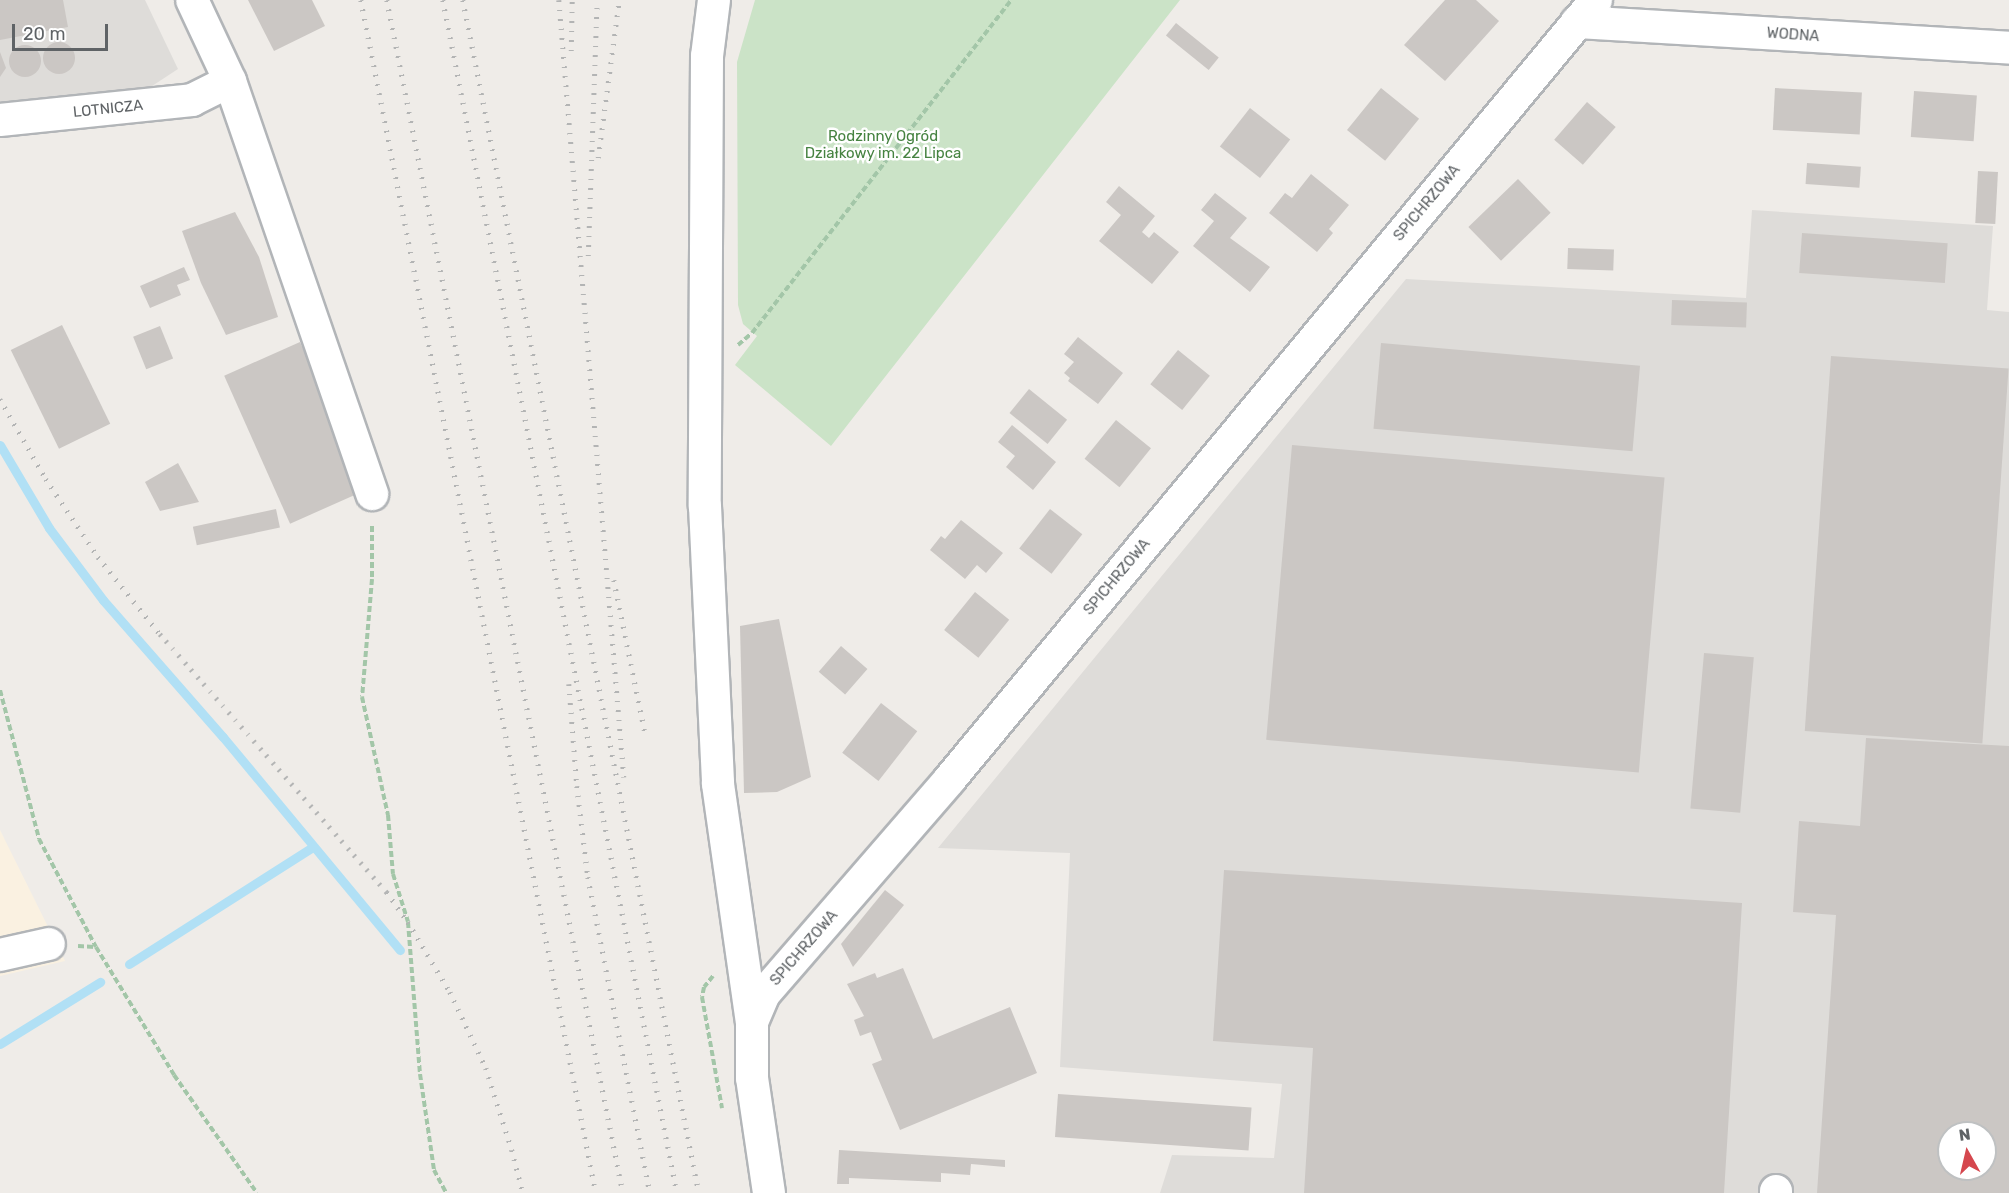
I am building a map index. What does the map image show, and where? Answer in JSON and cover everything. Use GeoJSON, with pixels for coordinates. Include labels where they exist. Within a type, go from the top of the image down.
{"type":"FeatureCollection","features":[{"type":"Feature","properties":{"kind":"street"},"geometry":{"type":"LineString","coordinates":[[192,0],[372,494]]}},
{"type":"Feature","properties":{"kind":"street"},"geometry":{"type":"LineString","coordinates":[[714,0],[707,56],[705,506],[718,784],[752,1022]]}},
{"type":"Feature","properties":{"kind":"street","name":"SPICHRZOWA"},"geometry":{"type":"LineString","coordinates":[[769,1193],[752,1078],[752,1022],[764,994],[950,779],[1586,11]]}},
{"type":"Feature","properties":{"kind":"street","name":"WODNA"},"geometry":{"type":"LineString","coordinates":[[1586,11],[2009,48]]}},
{"type":"Feature","properties":{"kind":"street","name":"LOTNICZA"},"geometry":{"type":"LineString","coordinates":[[0,120],[192,100],[222,84]]}},
{"type":"Feature","properties":{"kind":"street"},"geometry":{"type":"LineString","coordinates":[[0,955],[50,944]]}},
{"type":"Feature","properties":{"kind":"path"},"geometry":{"type":"LineString","coordinates":[[752,333],[1011,0]]}},
{"type":"Feature","properties":{"kind":"path"},"geometry":{"type":"LineString","coordinates":[[372,494],[372,579],[362,698],[388,816],[393,874],[408,922],[420,1074],[434,1170],[446,1193]]}},
{"type":"Feature","properties":{"kind":"path"},"geometry":{"type":"LineString","coordinates":[[0,690],[39,839],[96,947],[174,1075],[257,1193]]}},
{"type":"Feature","properties":{"kind":"shaded area"},"geometry":{"type":"Polygon","coordinates":[[[0,0],[145,0],[178,69],[149,88],[0,104],[0,0]]]}},
{"type":"Feature","properties":{"kind":"shaded area"},"geometry":{"type":"Polygon","coordinates":[[[1752,210],[1993,226],[1987,310],[2009,312],[2009,1193],[1160,1193],[1172,1155],[1274,1158],[1282,1084],[1060,1067],[1070,853],[938,848],[1406,279],[1746,298],[1752,210]]]}},
{"type":"Feature","properties":{"kind":"shaded area"},"geometry":{"type":"Polygon","coordinates":[[[0,830],[65,961],[0,976],[0,830]]]}},
{"type":"Feature","properties":{"kind":"green space","name":"Rodzinny Ogród Działkowy im. 22 Lipca"},"geometry":{"type":"Polygon","coordinates":[[[755,0],[1180,0],[831,446],[735,365],[757,336],[743,324],[738,305],[737,62],[755,0]]]}},
{"type":"Feature","properties":{"kind":"building"},"geometry":{"type":"Polygon","coordinates":[[[0,0],[63,0],[68,27],[0,40],[0,0]]]}},
{"type":"Feature","properties":{"kind":"building"},"geometry":{"type":"Polygon","coordinates":[[[248,0],[312,0],[325,26],[274,51],[248,0]]]}},
{"type":"Feature","properties":{"kind":"building"},"geometry":{"type":"Polygon","coordinates":[[[1445,0],[1476,0],[1499,21],[1445,81],[1404,45],[1445,0]]]}},
{"type":"Feature","properties":{"kind":"building"},"geometry":{"type":"Polygon","coordinates":[[[1176,23],[1219,58],[1209,70],[1166,35],[1176,23]]]}},
{"type":"Feature","properties":{"kind":"building"},"geometry":{"type":"Polygon","coordinates":[[[59,42],[70,47],[75,58],[70,69],[59,74],[48,69],[43,58],[48,47],[59,42]]]}},
{"type":"Feature","properties":{"kind":"building"},"geometry":{"type":"Polygon","coordinates":[[[25,45],[36,50],[41,61],[36,72],[25,77],[14,72],[9,61],[14,50],[25,45]]]}},
{"type":"Feature","properties":{"kind":"building"},"geometry":{"type":"Polygon","coordinates":[[[0,52],[6,68],[0,77],[0,52]]]}},
{"type":"Feature","properties":{"kind":"building"},"geometry":{"type":"Polygon","coordinates":[[[1381,88],[1419,119],[1385,161],[1347,130],[1381,88]]]}},
{"type":"Feature","properties":{"kind":"building"},"geometry":{"type":"Polygon","coordinates":[[[1775,88],[1862,93],[1860,134],[1773,130],[1775,88]]]}},
{"type":"Feature","properties":{"kind":"building"},"geometry":{"type":"Polygon","coordinates":[[[1914,91],[1977,95],[1974,141],[1911,137],[1914,91]]]}},
{"type":"Feature","properties":{"kind":"building"},"geometry":{"type":"Polygon","coordinates":[[[1587,102],[1616,127],[1583,165],[1554,140],[1587,102]]]}},
{"type":"Feature","properties":{"kind":"building"},"geometry":{"type":"Polygon","coordinates":[[[1250,108],[1290,139],[1260,178],[1220,147],[1250,108]]]}},
{"type":"Feature","properties":{"kind":"building"},"geometry":{"type":"Polygon","coordinates":[[[1807,163],[1861,167],[1859,188],[1806,184],[1807,163]]]}},
{"type":"Feature","properties":{"kind":"building"},"geometry":{"type":"Polygon","coordinates":[[[1978,171],[1998,172],[1995,224],[1975,223],[1978,171]]]}},
{"type":"Feature","properties":{"kind":"building"},"geometry":{"type":"Polygon","coordinates":[[[1311,174],[1349,205],[1329,229],[1333,233],[1317,252],[1269,213],[1285,193],[1292,198],[1311,174]]]}},
{"type":"Feature","properties":{"kind":"building"},"geometry":{"type":"Polygon","coordinates":[[[1518,179],[1551,213],[1501,261],[1468,227],[1518,179]]]}},
{"type":"Feature","properties":{"kind":"building"},"geometry":{"type":"Polygon","coordinates":[[[1119,186],[1155,216],[1142,232],[1149,238],[1154,232],[1179,252],[1152,284],[1099,241],[1121,215],[1106,202],[1119,186]]]}},
{"type":"Feature","properties":{"kind":"building"},"geometry":{"type":"Polygon","coordinates":[[[1215,193],[1247,218],[1230,238],[1270,267],[1250,292],[1193,246],[1214,221],[1201,210],[1215,193]]]}},
{"type":"Feature","properties":{"kind":"building"},"geometry":{"type":"Polygon","coordinates":[[[235,212],[259,257],[278,317],[226,335],[201,283],[182,231],[235,212]]]}},
{"type":"Feature","properties":{"kind":"building"},"geometry":{"type":"Polygon","coordinates":[[[1802,233],[1948,243],[1945,283],[1799,273],[1802,233]]]}},
{"type":"Feature","properties":{"kind":"building"},"geometry":{"type":"Polygon","coordinates":[[[1568,248],[1614,250],[1613,271],[1567,269],[1568,248]]]}},
{"type":"Feature","properties":{"kind":"building"},"geometry":{"type":"Polygon","coordinates":[[[184,267],[190,280],[177,285],[181,295],[150,308],[140,286],[184,267]]]}},
{"type":"Feature","properties":{"kind":"building"},"geometry":{"type":"Polygon","coordinates":[[[1672,300],[1747,303],[1746,328],[1671,325],[1672,300]]]}},
{"type":"Feature","properties":{"kind":"building"},"geometry":{"type":"Polygon","coordinates":[[[62,325],[110,424],[59,449],[11,350],[62,325]]]}},
{"type":"Feature","properties":{"kind":"building"},"geometry":{"type":"Polygon","coordinates":[[[160,326],[173,358],[146,369],[133,337],[160,326]]]}},
{"type":"Feature","properties":{"kind":"building"},"geometry":{"type":"Polygon","coordinates":[[[1078,337],[1123,373],[1098,404],[1068,381],[1070,378],[1064,373],[1074,362],[1064,354],[1078,337]]]}},
{"type":"Feature","properties":{"kind":"building"},"geometry":{"type":"Polygon","coordinates":[[[300,342],[366,490],[290,524],[224,376],[300,342]]]}},
{"type":"Feature","properties":{"kind":"building"},"geometry":{"type":"Polygon","coordinates":[[[1381,343],[1640,366],[1633,451],[1374,429],[1381,343]]]}},
{"type":"Feature","properties":{"kind":"building"},"geometry":{"type":"Polygon","coordinates":[[[1178,350],[1210,376],[1182,410],[1150,384],[1178,350]]]}},
{"type":"Feature","properties":{"kind":"building"},"geometry":{"type":"Polygon","coordinates":[[[1831,356],[2009,368],[1982,744],[1805,731],[1831,356]]]}},
{"type":"Feature","properties":{"kind":"building"},"geometry":{"type":"Polygon","coordinates":[[[1029,389],[1067,420],[1048,444],[1009,413],[1029,389]]]}},
{"type":"Feature","properties":{"kind":"building"},"geometry":{"type":"Polygon","coordinates":[[[1116,420],[1151,448],[1120,487],[1085,459],[1116,420]]]}},
{"type":"Feature","properties":{"kind":"building"},"geometry":{"type":"Polygon","coordinates":[[[1012,425],[1056,462],[1033,490],[1006,467],[1015,456],[998,442],[1012,425]]]}},
{"type":"Feature","properties":{"kind":"building"},"geometry":{"type":"Polygon","coordinates":[[[1292,445],[1665,478],[1639,772],[1266,740],[1292,445]]]}},
{"type":"Feature","properties":{"kind":"building"},"geometry":{"type":"Polygon","coordinates":[[[178,463],[199,502],[160,511],[145,482],[178,463]]]}},
{"type":"Feature","properties":{"kind":"building"},"geometry":{"type":"Polygon","coordinates":[[[276,509],[280,528],[197,545],[193,527],[276,509]]]}},
{"type":"Feature","properties":{"kind":"building"},"geometry":{"type":"Polygon","coordinates":[[[1050,509],[1082,534],[1052,574],[1019,548],[1050,509]]]}},
{"type":"Feature","properties":{"kind":"building"},"geometry":{"type":"Polygon","coordinates":[[[961,520],[1003,553],[986,573],[977,565],[965,579],[930,550],[941,536],[945,539],[961,520]]]}},
{"type":"Feature","properties":{"kind":"building"},"geometry":{"type":"Polygon","coordinates":[[[975,592],[1009,620],[978,658],[944,630],[975,592]]]}},
{"type":"Feature","properties":{"kind":"building"},"geometry":{"type":"Polygon","coordinates":[[[779,619],[811,777],[777,792],[744,793],[740,626],[779,619]]]}},
{"type":"Feature","properties":{"kind":"building"},"geometry":{"type":"Polygon","coordinates":[[[841,646],[867,669],[845,695],[819,672],[841,646]]]}},
{"type":"Feature","properties":{"kind":"building"},"geometry":{"type":"Polygon","coordinates":[[[1704,653],[1754,657],[1740,813],[1690,808],[1704,653]]]}},
{"type":"Feature","properties":{"kind":"building"},"geometry":{"type":"Polygon","coordinates":[[[881,703],[917,731],[878,781],[842,753],[881,703]]]}},
{"type":"Feature","properties":{"kind":"building"},"geometry":{"type":"Polygon","coordinates":[[[1866,738],[2009,746],[2009,1193],[1817,1193],[1836,915],[1793,912],[1799,821],[1860,826],[1866,738]]]}},
{"type":"Feature","properties":{"kind":"building"},"geometry":{"type":"Polygon","coordinates":[[[1224,870],[1742,903],[1724,1193],[1304,1193],[1313,1048],[1213,1041],[1224,870]]]}},
{"type":"Feature","properties":{"kind":"building"},"geometry":{"type":"Polygon","coordinates":[[[885,890],[904,905],[853,967],[841,944],[885,890]]]}},
{"type":"Feature","properties":{"kind":"building"},"geometry":{"type":"Polygon","coordinates":[[[903,968],[933,1039],[1010,1007],[1037,1073],[900,1130],[872,1064],[882,1060],[871,1032],[860,1036],[854,1020],[864,1016],[847,984],[875,973],[877,978],[903,968]]]}},
{"type":"Feature","properties":{"kind":"building"},"geometry":{"type":"Polygon","coordinates":[[[1058,1094],[1252,1108],[1249,1150],[1055,1137],[1058,1094]]]}},
{"type":"Feature","properties":{"kind":"building"},"geometry":{"type":"Polygon","coordinates":[[[839,1150],[1005,1160],[1005,1167],[971,1164],[970,1175],[941,1173],[941,1182],[849,1178],[849,1184],[837,1184],[839,1150]]]}},
{"type":"Feature","properties":{"kind":"waterway"},"geometry":{"type":"LineString","coordinates":[[0,445],[49,528],[103,600],[223,737],[400,950]]}},
{"type":"Feature","properties":{"kind":"waterway"},"geometry":{"type":"LineString","coordinates":[[129,964],[313,847]]}},
{"type":"Feature","properties":{"kind":"waterway"},"geometry":{"type":"LineString","coordinates":[[0,1044],[100,982]]}},
{"type":"Feature","properties":{"kind":"railway"},"geometry":{"type":"LineString","coordinates":[[361,0],[596,1193]]}},
{"type":"Feature","properties":{"kind":"railway"},"geometry":{"type":"LineString","coordinates":[[387,0],[623,1193]]}},
{"type":"Feature","properties":{"kind":"railway"},"geometry":{"type":"LineString","coordinates":[[443,0],[677,1193]]}},
{"type":"Feature","properties":{"kind":"railway"},"geometry":{"type":"LineString","coordinates":[[463,0],[699,1193]]}},
{"type":"Feature","properties":{"kind":"railway"},"geometry":{"type":"LineString","coordinates":[[559,0],[624,777]]}},
{"type":"Feature","properties":{"kind":"railway"},"geometry":{"type":"LineString","coordinates":[[571,51],[572,0]]}},
{"type":"Feature","properties":{"kind":"railway"},"geometry":{"type":"LineString","coordinates":[[588,256],[597,0]]}},
{"type":"Feature","properties":{"kind":"railway"},"geometry":{"type":"LineString","coordinates":[[598,158],[619,0]]}},
{"type":"Feature","properties":{"kind":"railway"},"geometry":{"type":"LineString","coordinates":[[0,399],[46,479],[98,557],[160,634],[387,892],[408,922],[450,992],[486,1068],[523,1193]]}},
{"type":"Feature","properties":{"kind":"railway"},"geometry":{"type":"LineString","coordinates":[[614,580],[645,733]]}},
{"type":"Feature","properties":{"kind":"railway"},"geometry":{"type":"LineString","coordinates":[[569,684],[577,786],[588,877],[650,1193]]}}]}
